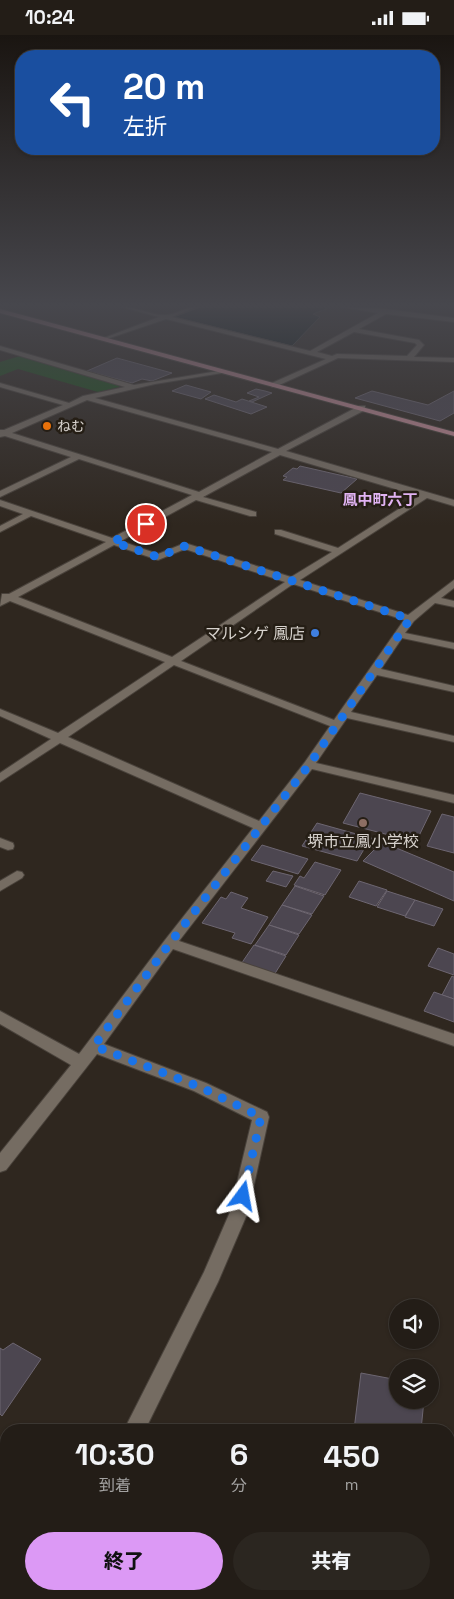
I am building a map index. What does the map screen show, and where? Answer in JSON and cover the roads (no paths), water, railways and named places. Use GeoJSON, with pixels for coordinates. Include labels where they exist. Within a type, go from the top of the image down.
{"type":"FeatureCollection","features":[{"type":"Feature","properties":{"kind":"main road"},"geometry":{"type":"LineString","coordinates":[[256,380],[454,434]]}},
{"type":"Feature","properties":{"kind":"street"},"geometry":{"type":"LineString","coordinates":[[111,380],[135,387]]}},
{"type":"Feature","properties":{"kind":"street"},"geometry":{"type":"LineString","coordinates":[[2,433],[86,398],[173,380]]}},
{"type":"Feature","properties":{"kind":"street"},"geometry":{"type":"LineString","coordinates":[[275,385],[286,380]]}},
{"type":"Feature","properties":{"kind":"street"},"geometry":{"type":"LineString","coordinates":[[0,385],[70,405]]}},
{"type":"Feature","properties":{"kind":"street"},"geometry":{"type":"LineString","coordinates":[[86,398],[454,503]]}},
{"type":"Feature","properties":{"kind":"street"},"geometry":{"type":"LineString","coordinates":[[3,598],[113,542],[362,408]]}},
{"type":"Feature","properties":{"kind":"street"},"geometry":{"type":"LineString","coordinates":[[2,433],[79,456],[252,514]]}},
{"type":"Feature","properties":{"kind":"street"},"geometry":{"type":"LineString","coordinates":[[0,494],[79,456]]}},
{"type":"Feature","properties":{"kind":"street"},"geometry":{"type":"LineString","coordinates":[[0,778],[292,581],[426,495]]}},
{"type":"Feature","properties":{"kind":"street"},"geometry":{"type":"LineString","coordinates":[[0,503],[158,557],[185,546],[410,619]]}},
{"type":"Feature","properties":{"kind":"street"},"geometry":{"type":"LineString","coordinates":[[0,529],[31,513]]}},
{"type":"Feature","properties":{"kind":"street"},"geometry":{"type":"LineString","coordinates":[[278,532],[339,551]]}},
{"type":"Feature","properties":{"kind":"street"},"geometry":{"type":"LineString","coordinates":[[0,1165],[81,1063],[170,943],[309,765],[410,619],[454,583]]}},
{"type":"Feature","properties":{"kind":"street"},"geometry":{"type":"LineString","coordinates":[[3,598],[174,661],[337,725]]}},
{"type":"Feature","properties":{"kind":"street"},"geometry":{"type":"LineString","coordinates":[[434,600],[454,604]]}},
{"type":"Feature","properties":{"kind":"street"},"geometry":{"type":"LineString","coordinates":[[400,635],[454,646]]}},
{"type":"Feature","properties":{"kind":"street"},"geometry":{"type":"LineString","coordinates":[[374,671],[454,689]]}},
{"type":"Feature","properties":{"kind":"street"},"geometry":{"type":"LineString","coordinates":[[0,713],[260,826]]}},
{"type":"Feature","properties":{"kind":"street"},"geometry":{"type":"LineString","coordinates":[[345,714],[454,739]]}},
{"type":"Feature","properties":{"kind":"street"},"geometry":{"type":"LineString","coordinates":[[309,765],[454,799]]}},
{"type":"Feature","properties":{"kind":"street"},"geometry":{"type":"LineString","coordinates":[[0,887],[17,875]]}},
{"type":"Feature","properties":{"kind":"street"},"geometry":{"type":"LineString","coordinates":[[170,943],[454,1040]]}},
{"type":"Feature","properties":{"kind":"street"},"geometry":{"type":"LineString","coordinates":[[0,1017],[81,1063]]}},
{"type":"Feature","properties":{"kind":"street"},"geometry":{"type":"LineString","coordinates":[[94,1046],[200,1087],[261,1117],[239,1212],[212,1276],[137,1424]]}},
{"type":"Feature","properties":{"kind":"place","name":"ねむ"},"geometry":{"type":"Point","coordinates":[47,426]}},
{"type":"Feature","properties":{"kind":"place","name":"マルシゲ 鳳店"},"geometry":{"type":"Point","coordinates":[315,633]}},
{"type":"Feature","properties":{"kind":"place","name":"堺市立鳳小学校"},"geometry":{"type":"Point","coordinates":[363,823]}},
{"type":"Feature","properties":{"kind":"district","name":"鳳中町六丁"},"geometry":{"type":"Point","coordinates":[380,499]}}]}
